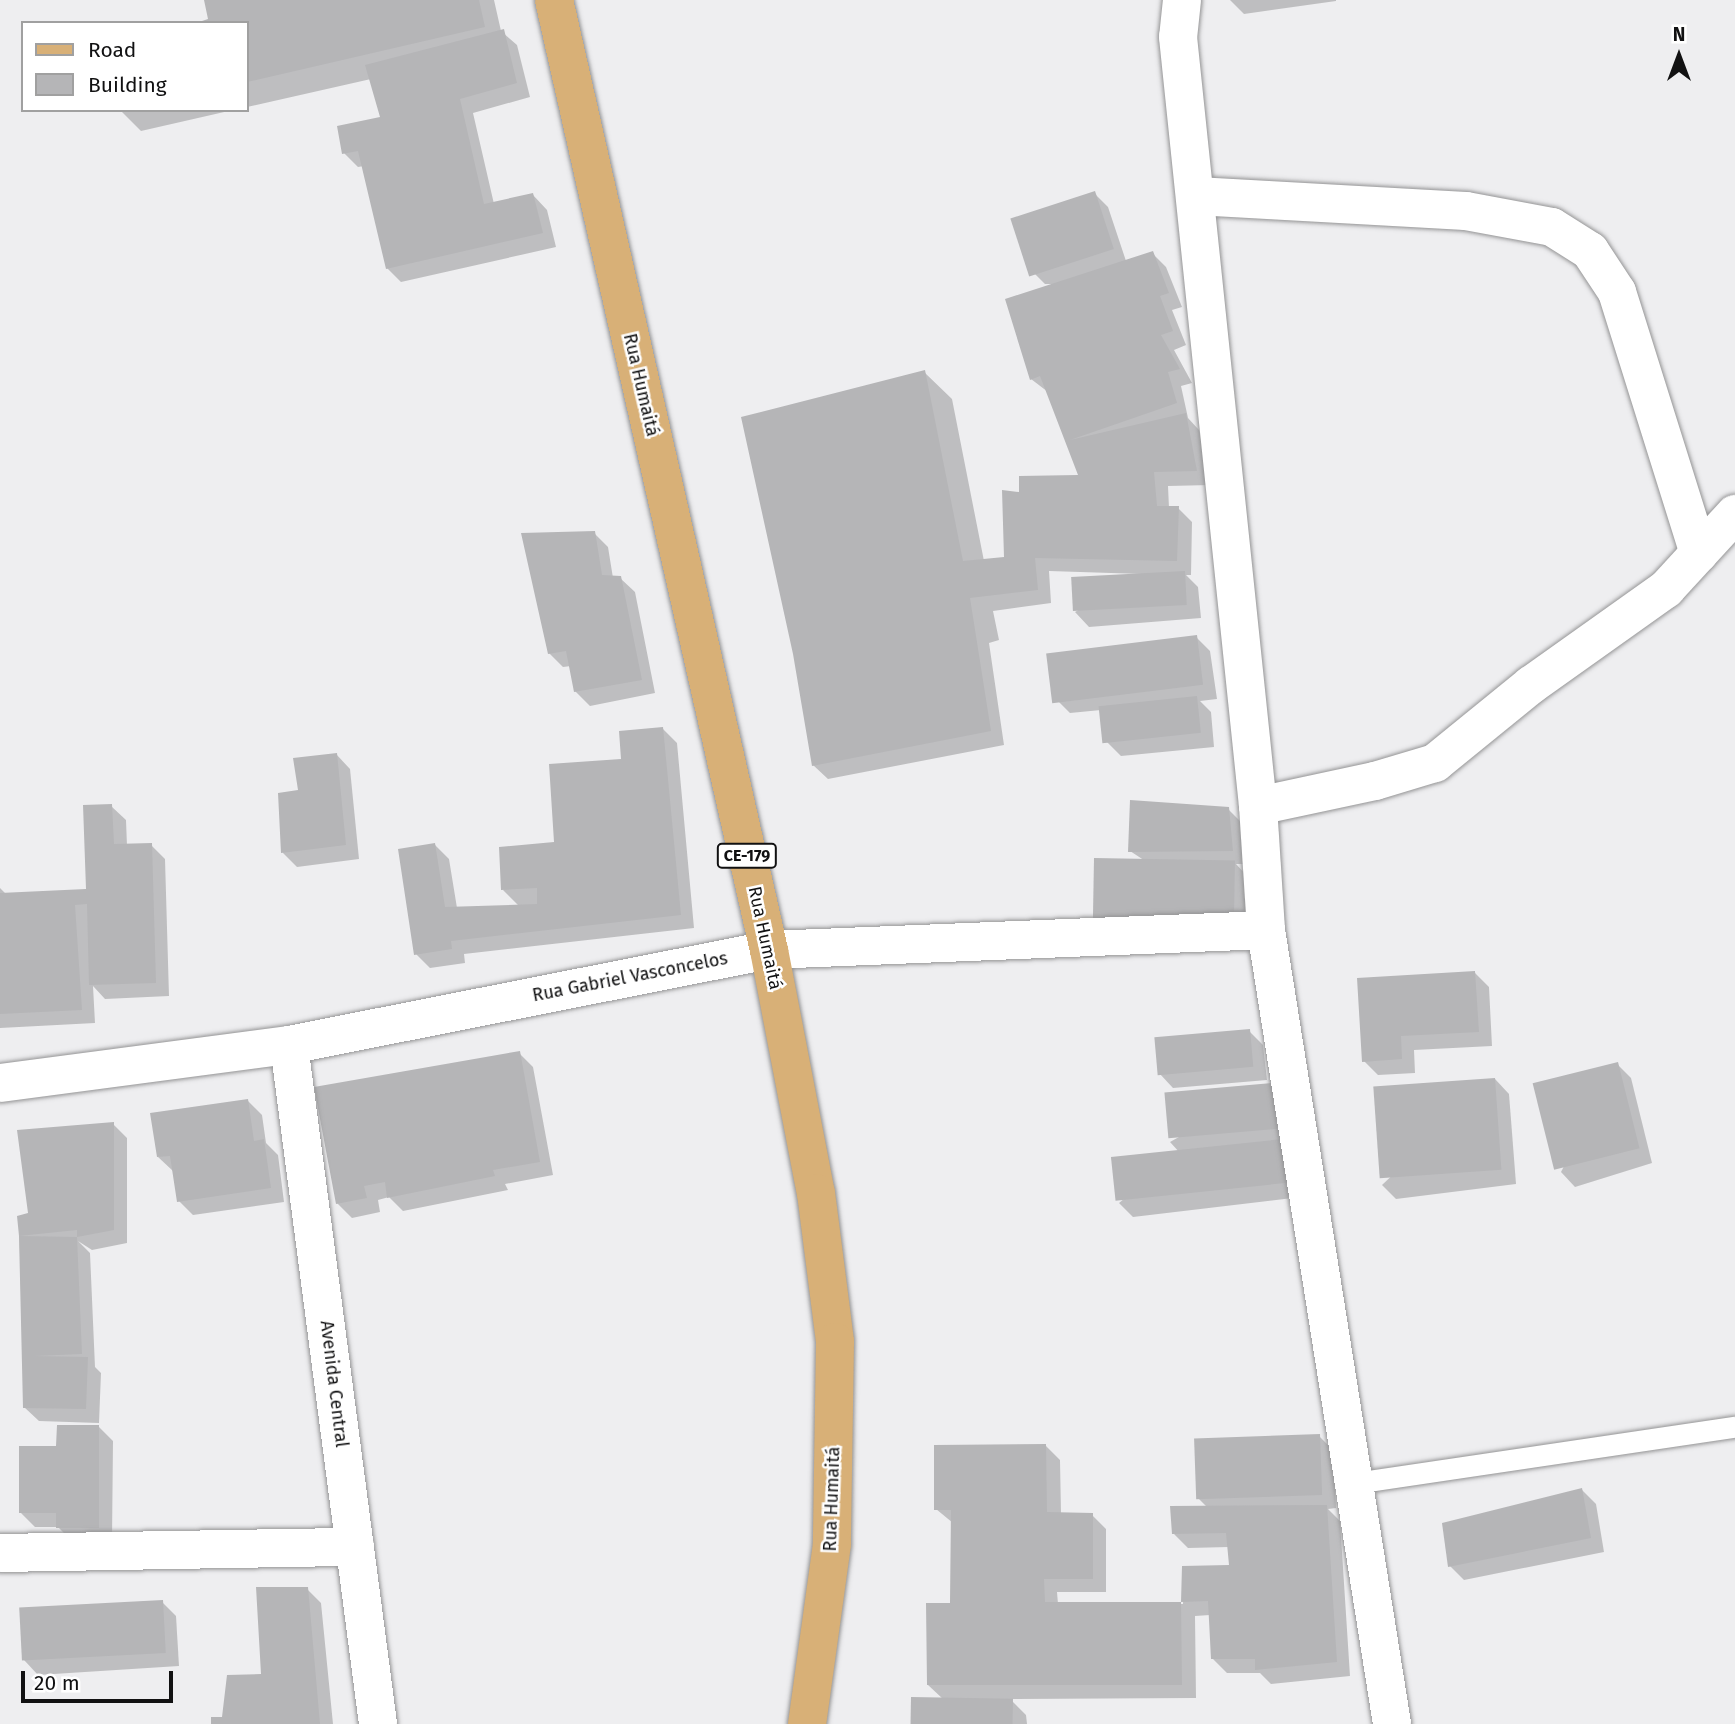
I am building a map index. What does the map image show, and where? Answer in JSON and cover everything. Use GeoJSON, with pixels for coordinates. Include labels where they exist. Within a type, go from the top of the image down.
{"type":"FeatureCollection","features":[{"type":"Feature","properties":{"kind":"main road","name":"Rua Humaitá"},"geometry":{"type":"LineString","coordinates":[[554,0],[769,950],[816,1193],[835,1342],[832,1544],[807,1724]]}},
{"type":"Feature","properties":{"kind":"street"},"geometry":{"type":"LineString","coordinates":[[1164,0],[1178,37]]}},
{"type":"Feature","properties":{"kind":"street"},"geometry":{"type":"LineString","coordinates":[[1182,0],[1178,37],[1258,806],[1266,930],[1392,1724]]}},
{"type":"Feature","properties":{"kind":"street"},"geometry":{"type":"LineString","coordinates":[[1196,196],[1466,211],[1552,227],[1590,251],[1617,292],[1699,553]]}},
{"type":"Feature","properties":{"kind":"street"},"geometry":{"type":"LineString","coordinates":[[1258,806],[1375,781],[1435,763],[1531,685],[1666,589],[1735,514]]}},
{"type":"Feature","properties":{"kind":"street","name":"Rua Gabriel Vasconcelos"},"geometry":{"type":"LineString","coordinates":[[0,1083],[289,1045],[769,950],[1266,930]]}},
{"type":"Feature","properties":{"kind":"street","name":"Avenida Central"},"geometry":{"type":"LineString","coordinates":[[289,1045],[378,1724]]}},
{"type":"Feature","properties":{"kind":"street"},"geometry":{"type":"LineString","coordinates":[[0,1553],[355,1547]]}},
{"type":"Feature","properties":{"kind":"lane"},"geometry":{"type":"LineString","coordinates":[[1354,1483],[1735,1427]]}},
{"type":"Feature","properties":{"kind":"building"},"geometry":{"type":"Polygon","coordinates":[[[204,0],[479,0],[485,27],[248,82],[248,21],[202,21],[208,19],[204,0]]]}},
{"type":"Feature","properties":{"kind":"building"},"geometry":{"type":"Polygon","coordinates":[[[504,29],[517,83],[460,99],[484,204],[533,193],[543,233],[386,269],[358,151],[342,154],[337,126],[380,117],[365,65],[504,29]]]}},
{"type":"Feature","properties":{"kind":"building"},"geometry":{"type":"Polygon","coordinates":[[[1095,191],[1114,249],[1029,277],[1010,219],[1095,191]]]}},
{"type":"Feature","properties":{"kind":"building"},"geometry":{"type":"Polygon","coordinates":[[[1153,251],[1169,293],[1160,296],[1173,331],[1161,335],[1180,369],[1168,372],[1177,403],[1070,440],[1186,413],[1197,471],[1154,472],[1157,506],[1179,506],[1177,561],[1035,558],[1038,590],[970,598],[991,731],[812,766],[793,654],[741,417],[925,370],[963,561],[1004,557],[1002,490],[1019,492],[1019,476],[1078,475],[1040,376],[1030,380],[1005,299],[1153,251]]]}},
{"type":"Feature","properties":{"kind":"building"},"geometry":{"type":"Polygon","coordinates":[[[595,531],[602,575],[621,576],[642,680],[574,692],[566,651],[548,654],[521,533],[595,531]]]}},
{"type":"Feature","properties":{"kind":"building"},"geometry":{"type":"Polygon","coordinates":[[[1185,571],[1187,605],[1073,611],[1071,577],[1185,571]]]}},
{"type":"Feature","properties":{"kind":"building"},"geometry":{"type":"Polygon","coordinates":[[[1197,635],[1203,685],[1052,703],[1046,654],[1197,635]]]}},
{"type":"Feature","properties":{"kind":"building"},"geometry":{"type":"Polygon","coordinates":[[[1197,696],[1201,733],[1102,743],[1099,706],[1197,696]]]}},
{"type":"Feature","properties":{"kind":"building"},"geometry":{"type":"Polygon","coordinates":[[[663,727],[681,915],[451,941],[452,949],[414,955],[398,849],[435,843],[445,907],[537,904],[537,888],[501,890],[499,847],[554,842],[549,764],[621,759],[619,731],[663,727]]]}},
{"type":"Feature","properties":{"kind":"building"},"geometry":{"type":"Polygon","coordinates":[[[337,753],[346,845],[281,853],[278,793],[298,790],[293,758],[337,753]]]}},
{"type":"Feature","properties":{"kind":"building"},"geometry":{"type":"Polygon","coordinates":[[[1130,800],[1229,807],[1233,851],[1128,852],[1130,800]]]}},
{"type":"Feature","properties":{"kind":"building"},"geometry":{"type":"Polygon","coordinates":[[[112,804],[114,844],[152,843],[156,983],[89,985],[87,904],[75,905],[82,1010],[0,1014],[0,893],[86,889],[83,805],[112,804]]]}},
{"type":"Feature","properties":{"kind":"building"},"geometry":{"type":"Polygon","coordinates":[[[1094,858],[1235,860],[1234,921],[1093,919],[1094,858]]]}},
{"type":"Feature","properties":{"kind":"building"},"geometry":{"type":"Polygon","coordinates":[[[1475,971],[1479,1032],[1401,1036],[1402,1059],[1362,1062],[1357,978],[1475,971]]]}},
{"type":"Feature","properties":{"kind":"building"},"geometry":{"type":"Polygon","coordinates":[[[1250,1029],[1253,1067],[1158,1075],[1154,1037],[1250,1029]]]}},
{"type":"Feature","properties":{"kind":"building"},"geometry":{"type":"Polygon","coordinates":[[[520,1051],[540,1162],[493,1170],[495,1176],[387,1198],[385,1182],[364,1186],[367,1198],[336,1204],[314,1087],[520,1051]]]}},
{"type":"Feature","properties":{"kind":"building"},"geometry":{"type":"Polygon","coordinates":[[[1618,1062],[1640,1148],[1554,1170],[1533,1083],[1618,1062]]]}},
{"type":"Feature","properties":{"kind":"building"},"geometry":{"type":"Polygon","coordinates":[[[1495,1078],[1501,1170],[1380,1178],[1373,1087],[1495,1078]]]}},
{"type":"Feature","properties":{"kind":"building"},"geometry":{"type":"Polygon","coordinates":[[[1273,1083],[1277,1129],[1168,1138],[1164,1092],[1273,1083]]]}},
{"type":"Feature","properties":{"kind":"building"},"geometry":{"type":"Polygon","coordinates":[[[248,1099],[254,1141],[264,1139],[271,1188],[177,1202],[170,1156],[157,1157],[150,1113],[248,1099]]]}},
{"type":"Feature","properties":{"kind":"building"},"geometry":{"type":"Polygon","coordinates":[[[114,1122],[114,1230],[77,1237],[77,1230],[19,1236],[17,1216],[28,1213],[17,1130],[114,1122]]]}},
{"type":"Feature","properties":{"kind":"building"},"geometry":{"type":"Polygon","coordinates":[[[1283,1139],[1288,1183],[1116,1201],[1111,1157],[1283,1139]]]}},
{"type":"Feature","properties":{"kind":"building"},"geometry":{"type":"Polygon","coordinates":[[[19,1236],[77,1237],[82,1354],[34,1356],[88,1357],[86,1409],[23,1408],[19,1236]]]}},
{"type":"Feature","properties":{"kind":"building"},"geometry":{"type":"Polygon","coordinates":[[[57,1425],[99,1425],[99,1528],[56,1528],[56,1513],[19,1513],[19,1446],[56,1446],[57,1425]]]}},
{"type":"Feature","properties":{"kind":"building"},"geometry":{"type":"Polygon","coordinates":[[[1320,1434],[1322,1495],[1196,1499],[1194,1438],[1320,1434]]]}},
{"type":"Feature","properties":{"kind":"building"},"geometry":{"type":"Polygon","coordinates":[[[1046,1444],[1047,1512],[1093,1513],[1093,1579],[1044,1579],[1045,1602],[1181,1602],[1182,1685],[927,1685],[926,1603],[950,1603],[951,1510],[934,1510],[934,1445],[1046,1444]]]}},
{"type":"Feature","properties":{"kind":"building"},"geometry":{"type":"Polygon","coordinates":[[[1582,1488],[1591,1538],[1448,1567],[1442,1523],[1582,1488]]]}},
{"type":"Feature","properties":{"kind":"building"},"geometry":{"type":"Polygon","coordinates":[[[1327,1505],[1337,1662],[1255,1670],[1255,1659],[1211,1659],[1208,1601],[1181,1602],[1182,1566],[1229,1565],[1226,1533],[1172,1534],[1170,1506],[1327,1505]]]}},
{"type":"Feature","properties":{"kind":"building"},"geometry":{"type":"Polygon","coordinates":[[[256,1587],[308,1587],[320,1724],[211,1724],[211,1717],[222,1717],[227,1675],[261,1674],[256,1587]]]}},
{"type":"Feature","properties":{"kind":"building"},"geometry":{"type":"Polygon","coordinates":[[[163,1600],[166,1653],[22,1660],[19,1608],[163,1600]]]}},
{"type":"Feature","properties":{"kind":"building"},"geometry":{"type":"Polygon","coordinates":[[[911,1697],[1013,1699],[1013,1724],[911,1724],[911,1697]]]}}]}
